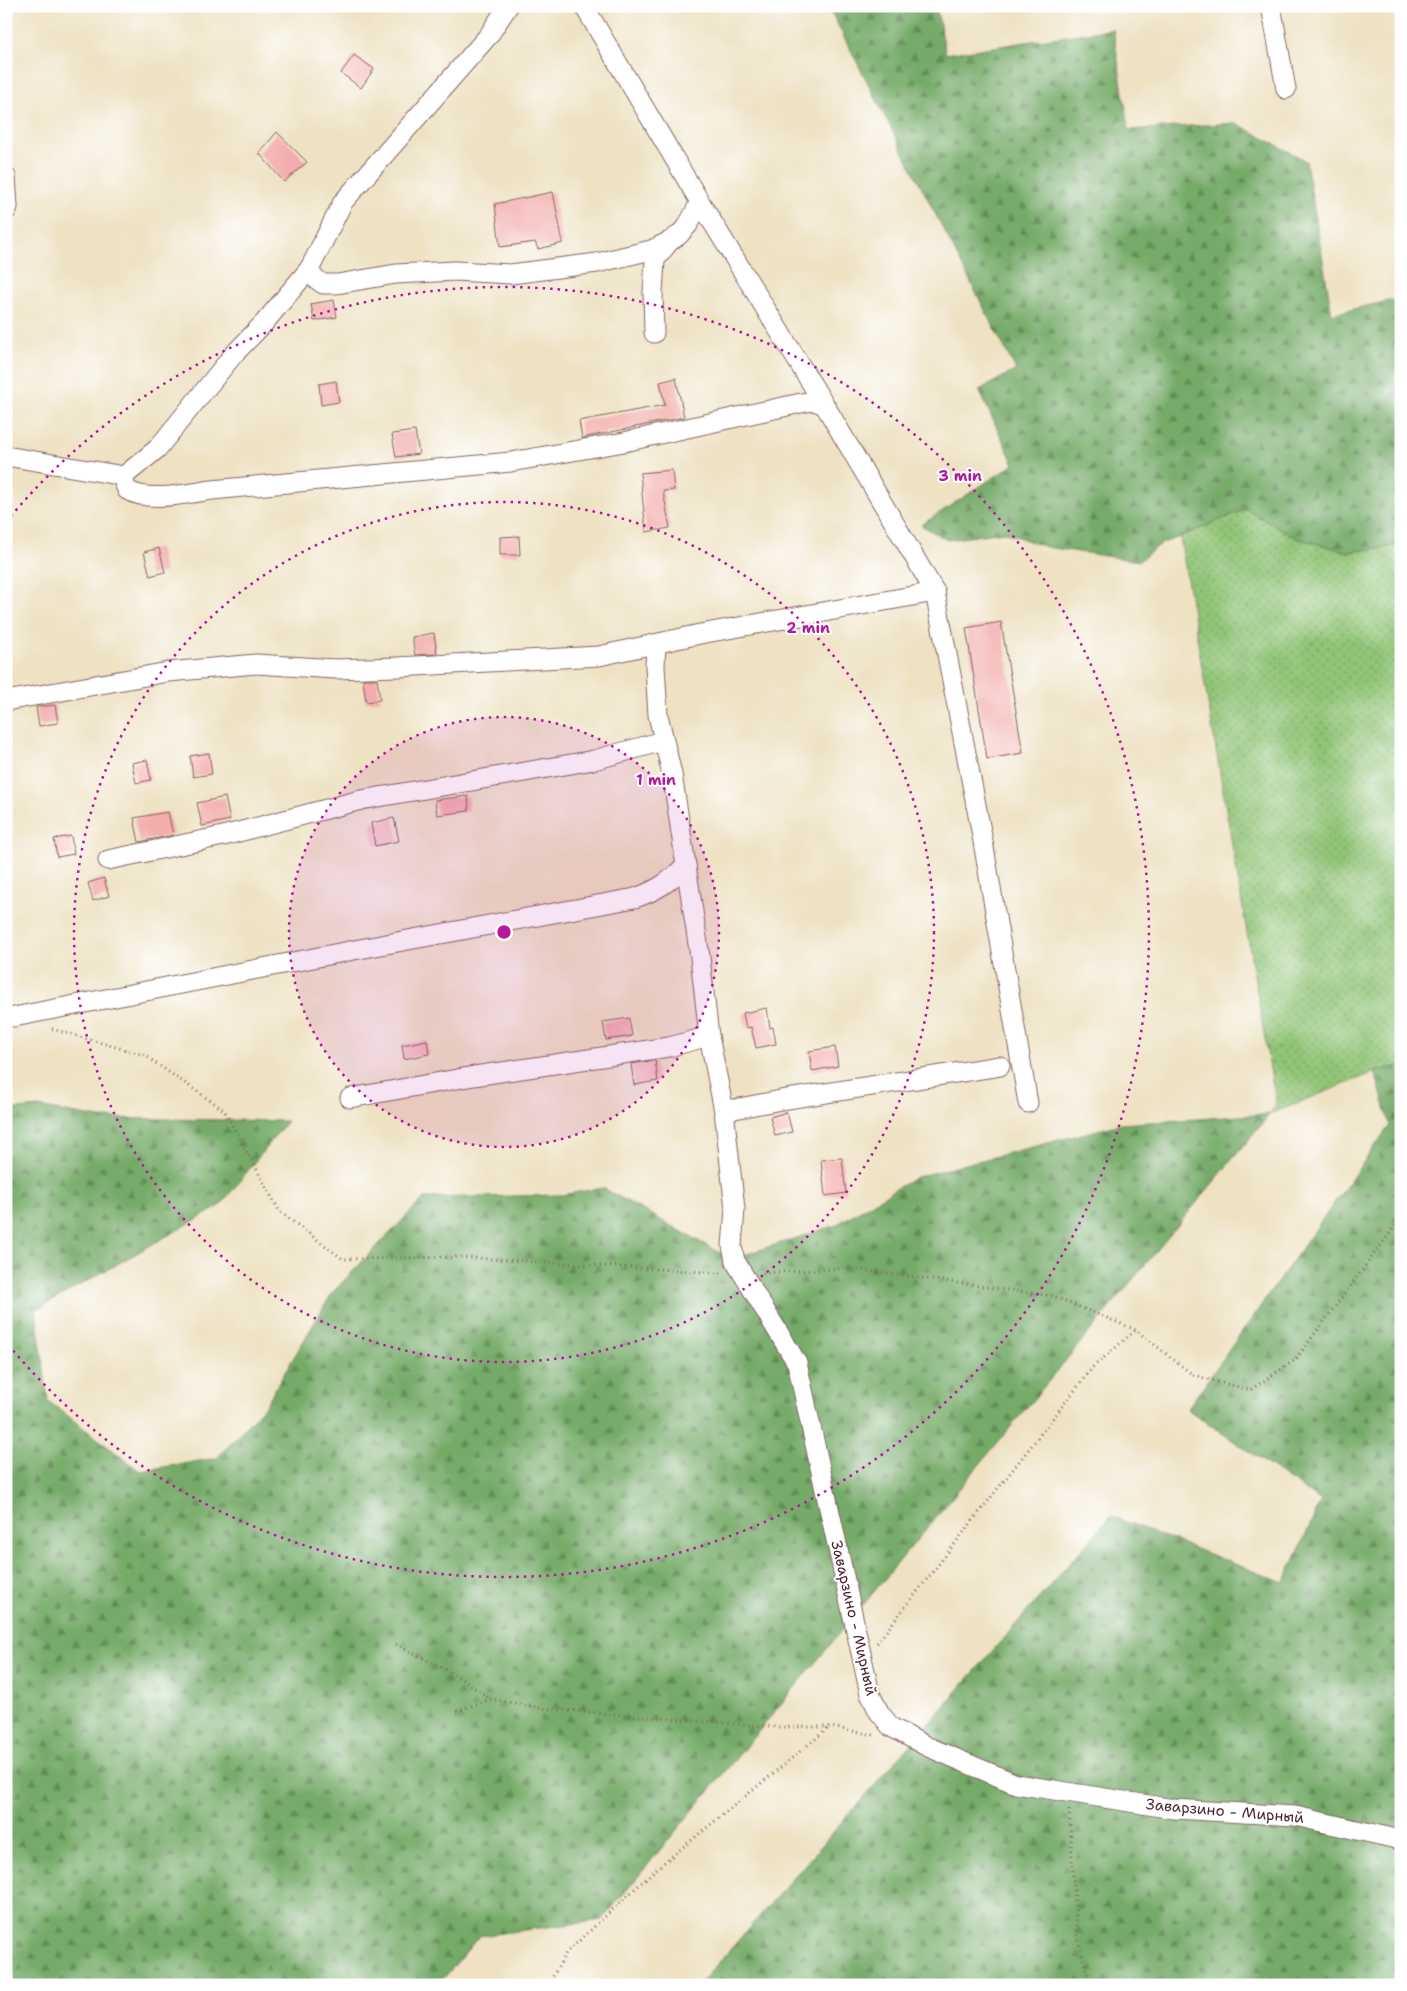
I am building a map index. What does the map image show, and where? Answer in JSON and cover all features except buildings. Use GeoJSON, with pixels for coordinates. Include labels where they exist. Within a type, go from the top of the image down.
{"type":"FeatureCollection","features":[{"type":"Feature","properties":{"kind":"street"},"geometry":{"type":"LineString","coordinates":[[6,456],[124,476],[157,449],[234,354],[264,323],[310,268],[343,202],[489,35],[508,6]]}},
{"type":"Feature","properties":{"kind":"street"},"geometry":{"type":"LineString","coordinates":[[584,6],[700,202],[824,404],[937,596],[982,836],[1028,1103]]}},
{"type":"Feature","properties":{"kind":"street"},"geometry":{"type":"LineString","coordinates":[[1271,6],[1286,89]]}},
{"type":"Feature","properties":{"kind":"street"},"geometry":{"type":"LineString","coordinates":[[6,177],[8,207],[6,211]]}},
{"type":"Feature","properties":{"kind":"street"},"geometry":{"type":"LineString","coordinates":[[310,268],[309,274],[323,284],[337,284],[396,274],[455,271],[512,274],[616,260],[651,250],[670,241],[688,224],[700,202]]}},
{"type":"Feature","properties":{"kind":"street"},"geometry":{"type":"LineString","coordinates":[[654,333],[653,292],[655,260],[670,241]]}},
{"type":"Feature","properties":{"kind":"street"},"geometry":{"type":"LineString","coordinates":[[124,476],[126,490],[142,496],[164,496],[502,463],[624,442],[801,403],[813,401],[824,404]]}},
{"type":"Feature","properties":{"kind":"street"},"geometry":{"type":"LineString","coordinates":[[6,701],[168,672],[256,664],[335,669],[599,656],[700,634],[937,596]]}},
{"type":"Feature","properties":{"kind":"street","name":"Заварзино - Мирный"},"geometry":{"type":"LineString","coordinates":[[656,644],[655,666],[658,714],[672,774],[700,957],[709,1036],[724,1111],[735,1209],[732,1246],[735,1261],[796,1364],[870,1694],[879,1712],[891,1727],[926,1746],[1016,1784],[1174,1809],[1295,1816],[1401,1840]]}},
{"type":"Feature","properties":{"kind":"street"},"geometry":{"type":"LineString","coordinates":[[108,860],[223,836],[361,800],[594,760],[663,741]]}},
{"type":"Feature","properties":{"kind":"street"},"geometry":{"type":"LineString","coordinates":[[14,1018],[354,950],[635,898],[670,882],[686,865]]}},
{"type":"Feature","properties":{"kind":"street"},"geometry":{"type":"LineString","coordinates":[[350,1098],[474,1076],[669,1047],[709,1036]]}},
{"type":"Feature","properties":{"kind":"street"},"geometry":{"type":"LineString","coordinates":[[724,1111],[781,1100],[1000,1066]]}},
{"type":"Feature","properties":{"kind":"path"},"geometry":{"type":"LineString","coordinates":[[51,1028],[144,1055],[224,1110],[280,1212],[343,1259],[458,1258],[743,1274],[848,1268],[1053,1296],[1136,1330],[1193,1375],[1250,1390],[1295,1360],[1401,1218]]}},
{"type":"Feature","properties":{"kind":"path"},"geometry":{"type":"LineString","coordinates":[[863,1662],[1093,1367],[1136,1330]]}},
{"type":"Feature","properties":{"kind":"path"},"geometry":{"type":"LineString","coordinates":[[396,1644],[456,1675],[491,1700],[540,1708],[659,1718],[778,1727],[831,1727],[878,1736]]}},
{"type":"Feature","properties":{"kind":"path"},"geometry":{"type":"LineString","coordinates":[[458,1711],[491,1700]]}},
{"type":"Feature","properties":{"kind":"path"},"geometry":{"type":"LineString","coordinates":[[548,1985],[566,1953],[655,1870],[831,1727]]}},
{"type":"Feature","properties":{"kind":"path"},"geometry":{"type":"LineString","coordinates":[[1068,1792],[1077,1935],[1090,1985]]}},
{"type":"Feature","properties":{"kind":"green space"},"geometry":{"type":"Polygon","coordinates":[[[828,6],[936,6],[946,54],[1113,29],[1129,130],[1236,123],[1306,161],[1332,314],[1401,298],[1401,545],[1348,552],[1296,538],[1246,509],[1162,543],[1139,561],[1046,547],[1004,532],[947,540],[921,525],[1014,464],[979,390],[1016,370],[828,6]]]}},
{"type":"Feature","properties":{"kind":"green space"},"geometry":{"type":"Polygon","coordinates":[[[1246,509],[1296,538],[1348,552],[1401,545],[1401,1065],[1375,1072],[1270,1114],[1276,1104],[1180,537],[1246,509]]]}},
{"type":"Feature","properties":{"kind":"green space"},"geometry":{"type":"Polygon","coordinates":[[[1401,1065],[1401,1985],[699,1985],[1111,1516],[1284,1583],[1321,1501],[1187,1409],[1390,1125],[1375,1072],[1401,1065]]]}},
{"type":"Feature","properties":{"kind":"green space"},"geometry":{"type":"Polygon","coordinates":[[[39,1107],[99,1118],[287,1121],[220,1206],[36,1310],[48,1401],[140,1471],[217,1458],[265,1406],[332,1293],[424,1198],[561,1195],[603,1188],[731,1259],[834,1226],[916,1177],[1121,1124],[1270,1114],[602,1920],[479,1936],[438,1985],[6,1985],[6,1110],[39,1107]]]}}]}
